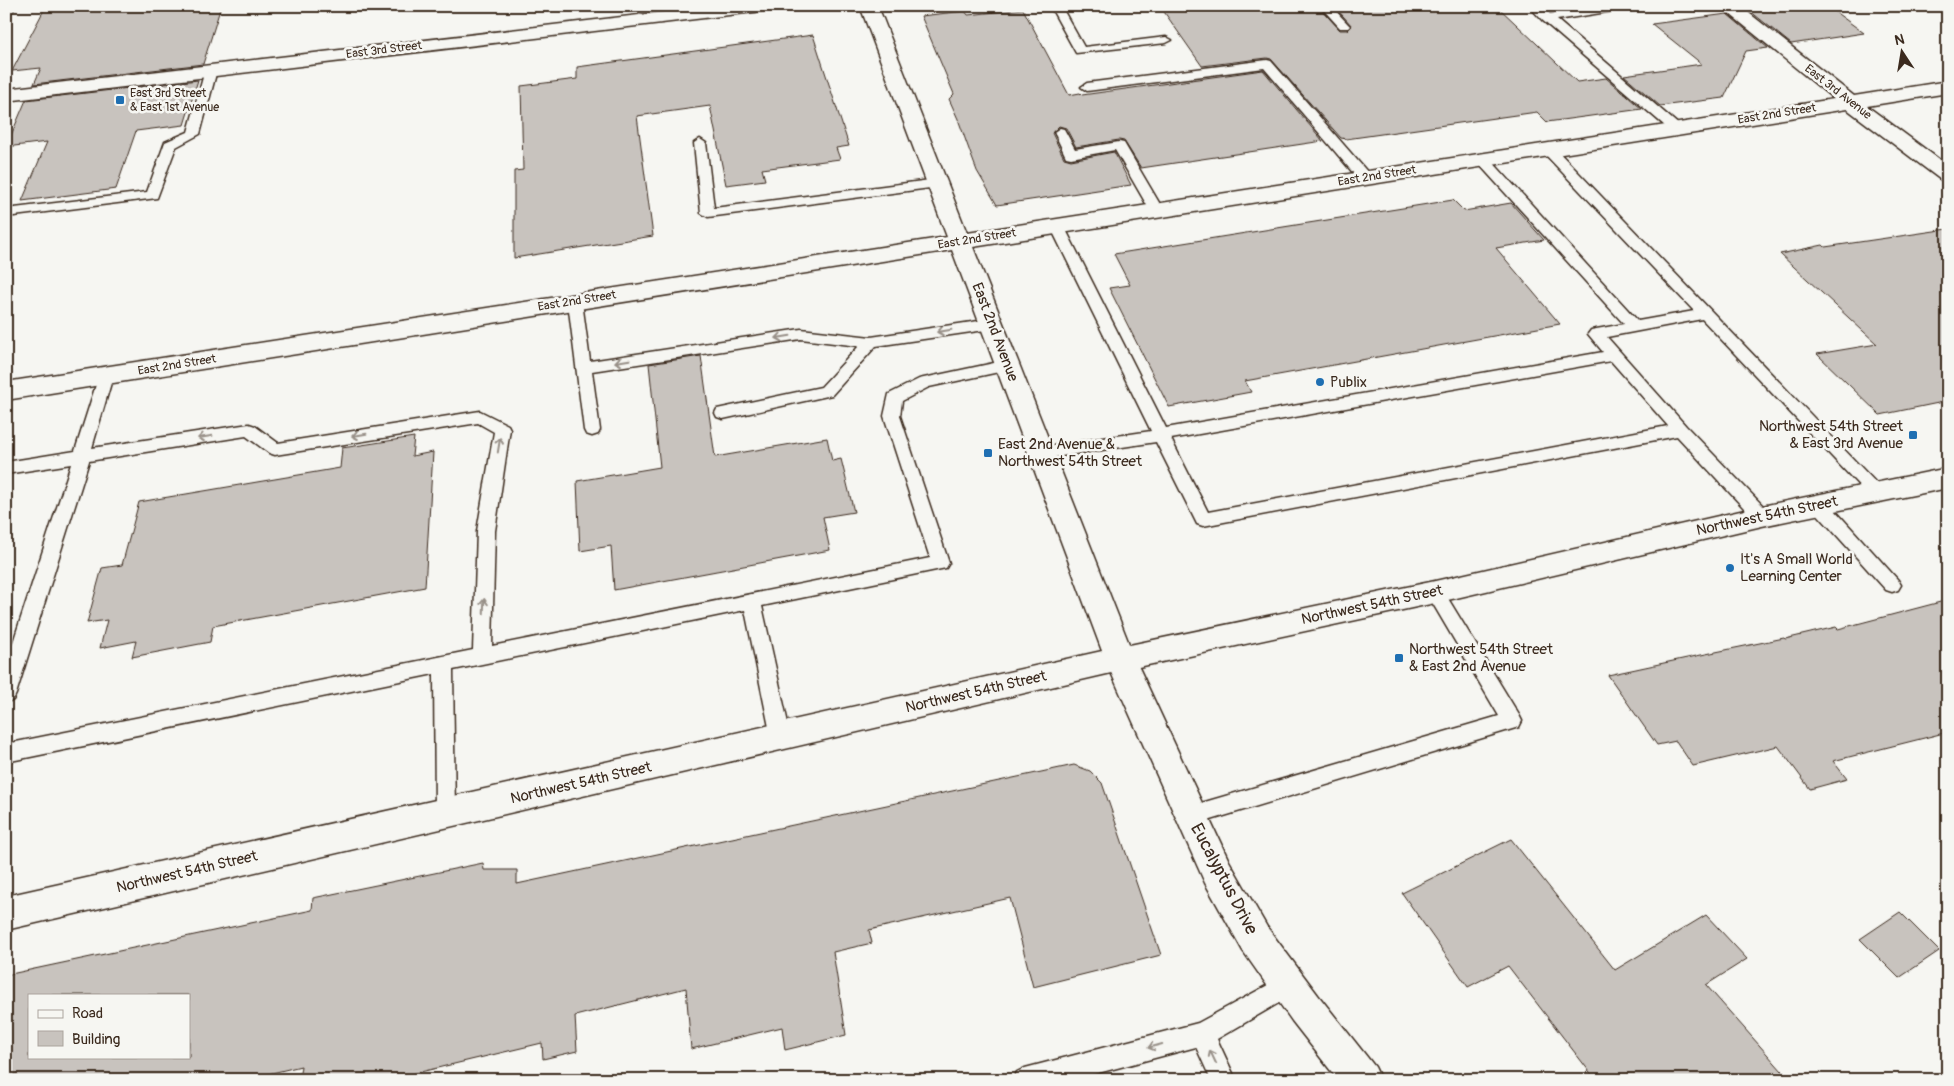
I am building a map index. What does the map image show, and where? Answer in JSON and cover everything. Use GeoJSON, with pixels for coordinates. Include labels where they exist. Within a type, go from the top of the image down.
{"type":"FeatureCollection","features":[{"type":"Feature","properties":{"kind":"street","name":"East 3rd Street"},"geometry":{"type":"LineString","coordinates":[[6,95],[763,6]]}},
{"type":"Feature","properties":{"kind":"street","name":"East 2nd Avenue"},"geometry":{"type":"LineString","coordinates":[[869,6],[961,241],[1120,659]]}},
{"type":"Feature","properties":{"kind":"street","name":"East 3rd Avenue"},"geometry":{"type":"LineString","coordinates":[[1730,6],[1850,102],[1948,176]]}},
{"type":"Feature","properties":{"kind":"street","name":"East 2nd Street"},"geometry":{"type":"LineString","coordinates":[[6,391],[1948,87]]}},
{"type":"Feature","properties":{"kind":"street","name":"Northwest 54th Street"},"geometry":{"type":"LineString","coordinates":[[6,913],[1120,659],[1435,592],[1762,516],[1876,492],[1945,481]]}},
{"type":"Feature","properties":{"kind":"street","name":"Eucalyptus Drive"},"geometry":{"type":"LineString","coordinates":[[1120,659],[1190,816],[1222,880],[1255,938],[1288,986],[1362,1080]]}},
{"type":"Feature","properties":{"kind":"lane"},"geometry":{"type":"LineString","coordinates":[[1055,6],[1080,51],[1166,40]]}},
{"type":"Feature","properties":{"kind":"lane"},"geometry":{"type":"LineString","coordinates":[[1325,6],[1344,26]]}},
{"type":"Feature","properties":{"kind":"lane"},"geometry":{"type":"LineString","coordinates":[[1534,6],[1676,130]]}},
{"type":"Feature","properties":{"kind":"lane"},"geometry":{"type":"LineString","coordinates":[[1546,18],[1626,6]]}},
{"type":"Feature","properties":{"kind":"lane"},"geometry":{"type":"LineString","coordinates":[[1087,88],[1267,64],[1365,178]]}},
{"type":"Feature","properties":{"kind":"lane"},"geometry":{"type":"LineString","coordinates":[[6,212],[152,194],[170,144],[194,134],[211,70]]}},
{"type":"Feature","properties":{"kind":"lane"},"geometry":{"type":"LineString","coordinates":[[1060,132],[1071,154],[1119,146],[1157,211]]}},
{"type":"Feature","properties":{"kind":"lane"},"geometry":{"type":"LineString","coordinates":[[700,143],[708,213],[938,183]]}},
{"type":"Feature","properties":{"kind":"lane"},"geometry":{"type":"LineString","coordinates":[[1548,149],[1876,492]]}},
{"type":"Feature","properties":{"kind":"lane"},"geometry":{"type":"LineString","coordinates":[[1483,160],[1635,327]]}},
{"type":"Feature","properties":{"kind":"lane"},"geometry":{"type":"LineString","coordinates":[[1057,226],[1203,519],[1680,430]]}},
{"type":"Feature","properties":{"kind":"lane"},"geometry":{"type":"LineString","coordinates":[[575,302],[592,430]]}},
{"type":"Feature","properties":{"kind":"lane"},"geometry":{"type":"LineString","coordinates":[[1705,314],[1596,334],[1680,430],[1762,516]]}},
{"type":"Feature","properties":{"kind":"lane"},"geometry":{"type":"LineString","coordinates":[[584,367],[801,334],[871,342],[992,324]]}},
{"type":"Feature","properties":{"kind":"lane"},"geometry":{"type":"LineString","coordinates":[[723,413],[826,391],[871,342]]}},
{"type":"Feature","properties":{"kind":"lane"},"geometry":{"type":"LineString","coordinates":[[1041,453],[1161,435],[1615,356]]}},
{"type":"Feature","properties":{"kind":"lane"},"geometry":{"type":"LineString","coordinates":[[6,753],[940,563],[892,416],[895,398],[925,383],[1008,366]]}},
{"type":"Feature","properties":{"kind":"lane"},"geometry":{"type":"LineString","coordinates":[[6,694],[15,642],[82,456],[105,376]]}},
{"type":"Feature","properties":{"kind":"lane"},"geometry":{"type":"LineString","coordinates":[[6,468],[249,430],[274,449],[480,417],[502,429],[486,531],[482,655]]}},
{"type":"Feature","properties":{"kind":"lane"},"geometry":{"type":"LineString","coordinates":[[1819,504],[1892,585]]}},
{"type":"Feature","properties":{"kind":"lane"},"geometry":{"type":"LineString","coordinates":[[1190,816],[1512,721],[1435,592]]}},
{"type":"Feature","properties":{"kind":"lane"},"geometry":{"type":"LineString","coordinates":[[752,601],[781,737]]}},
{"type":"Feature","properties":{"kind":"lane"},"geometry":{"type":"LineString","coordinates":[[443,663],[445,814]]}},
{"type":"Feature","properties":{"kind":"lane"},"geometry":{"type":"LineString","coordinates":[[1025,1080],[1202,1034],[1288,986]]}},
{"type":"Feature","properties":{"kind":"lane"},"geometry":{"type":"LineString","coordinates":[[1202,1034],[1224,1080]]}},
{"type":"Feature","properties":{"kind":"building"},"geometry":{"type":"Polygon","coordinates":[[[46,6],[221,6],[203,64],[34,84],[41,68],[12,71],[46,6]]]}},
{"type":"Feature","properties":{"kind":"building"},"geometry":{"type":"Polygon","coordinates":[[[1160,6],[1318,6],[1340,30],[1348,30],[1352,26],[1334,6],[1497,6],[1577,82],[1606,78],[1642,109],[1547,122],[1537,112],[1346,139],[1341,138],[1271,59],[1202,66],[1160,6]]]}},
{"type":"Feature","properties":{"kind":"building"},"geometry":{"type":"Polygon","coordinates":[[[1790,6],[1827,6],[1864,33],[1791,44],[1750,11],[1790,6]]]}},
{"type":"Feature","properties":{"kind":"building"},"geometry":{"type":"Polygon","coordinates":[[[1023,9],[1069,95],[1080,93],[1082,95],[1263,70],[1323,141],[1141,168],[1124,141],[1119,140],[1076,147],[1066,128],[1059,126],[1052,133],[1064,158],[1071,160],[1114,152],[1131,185],[997,205],[977,171],[949,99],[954,94],[921,16],[965,11],[968,15],[1023,9]]]}},
{"type":"Feature","properties":{"kind":"building"},"geometry":{"type":"Polygon","coordinates":[[[1727,14],[1768,48],[1746,51],[1724,98],[1660,106],[1624,75],[1702,64],[1652,24],[1727,14]]]}},
{"type":"Feature","properties":{"kind":"building"},"geometry":{"type":"Polygon","coordinates":[[[813,35],[849,146],[836,148],[840,159],[762,169],[765,180],[726,185],[710,106],[637,116],[653,236],[514,258],[514,171],[523,170],[521,86],[577,79],[577,67],[813,35]]]}},
{"type":"Feature","properties":{"kind":"building"},"geometry":{"type":"Polygon","coordinates":[[[198,80],[184,125],[136,131],[116,189],[22,201],[47,142],[6,147],[26,100],[198,80]]]}},
{"type":"Feature","properties":{"kind":"building"},"geometry":{"type":"Polygon","coordinates":[[[1453,200],[1464,211],[1511,203],[1544,240],[1496,248],[1560,324],[1245,381],[1251,392],[1169,407],[1109,288],[1130,285],[1114,254],[1453,200]]]}},
{"type":"Feature","properties":{"kind":"building"},"geometry":{"type":"Polygon","coordinates":[[[1948,229],[1948,401],[1880,415],[1817,354],[1877,344],[1780,254],[1823,245],[1825,247],[1948,229]]]}},
{"type":"Feature","properties":{"kind":"building"},"geometry":{"type":"Polygon","coordinates":[[[701,356],[715,457],[827,438],[832,461],[841,459],[854,512],[823,517],[830,550],[614,590],[611,546],[580,551],[577,481],[660,467],[649,364],[701,356]]]}},
{"type":"Feature","properties":{"kind":"building"},"geometry":{"type":"Polygon","coordinates":[[[414,437],[412,456],[433,452],[425,587],[213,626],[210,642],[132,657],[136,641],[100,648],[107,620],[87,623],[102,568],[122,565],[139,502],[340,468],[342,448],[414,437]]]}},
{"type":"Feature","properties":{"kind":"building"},"geometry":{"type":"Polygon","coordinates":[[[1948,600],[1948,732],[1833,761],[1847,779],[1810,789],[1778,746],[1693,766],[1676,741],[1657,745],[1608,675],[1836,627],[1838,629],[1948,600]]]}},
{"type":"Feature","properties":{"kind":"building"},"geometry":{"type":"Polygon","coordinates":[[[1074,765],[1090,771],[1102,783],[1161,955],[1033,987],[1010,898],[869,930],[872,943],[833,952],[846,1035],[785,1050],[782,1027],[691,1049],[686,988],[575,1016],[577,1051],[543,1059],[542,1043],[387,1080],[299,1080],[301,1066],[243,1080],[6,1080],[6,975],[312,910],[313,898],[483,863],[484,870],[517,870],[517,884],[1074,765]]]}},
{"type":"Feature","properties":{"kind":"building"},"geometry":{"type":"Polygon","coordinates":[[[1511,839],[1615,970],[1706,915],[1747,959],[1706,985],[1790,1080],[1596,1080],[1508,966],[1468,987],[1402,893],[1511,839]]]}},
{"type":"Feature","properties":{"kind":"building"},"geometry":{"type":"Polygon","coordinates":[[[1900,912],[1939,951],[1899,978],[1860,939],[1900,912]]]}},
{"type":"Feature","properties":{"kind":"place","name":"East 3rd Street & East 1st Avenue"},"geometry":{"type":"Point","coordinates":[120,100]}},
{"type":"Feature","properties":{"kind":"place","name":"Publix"},"geometry":{"type":"Point","coordinates":[1320,382]}},
{"type":"Feature","properties":{"kind":"place","name":"Northwest 54th Street & East 3rd Avenue"},"geometry":{"type":"Point","coordinates":[1913,435]}},
{"type":"Feature","properties":{"kind":"place","name":"East 2nd Avenue & Northwest 54th Street"},"geometry":{"type":"Point","coordinates":[988,453]}},
{"type":"Feature","properties":{"kind":"place","name":"It's A Small World Learning Center"},"geometry":{"type":"Point","coordinates":[1730,568]}},
{"type":"Feature","properties":{"kind":"place","name":"Northwest 54th Street & East 2nd Avenue"},"geometry":{"type":"Point","coordinates":[1399,658]}}]}
